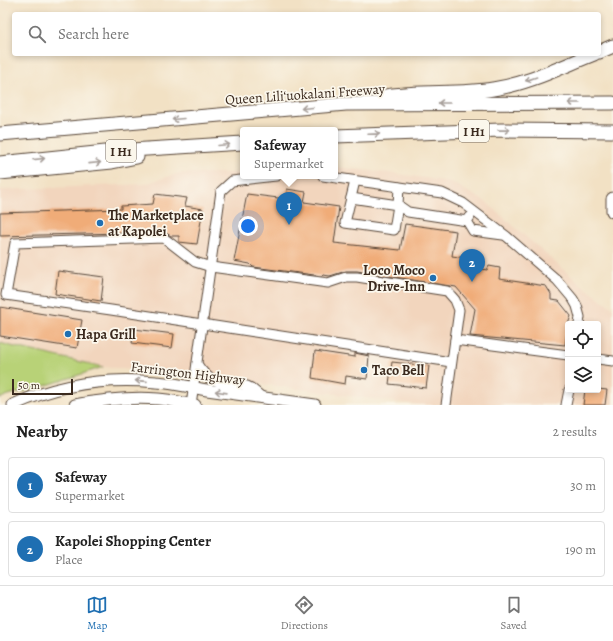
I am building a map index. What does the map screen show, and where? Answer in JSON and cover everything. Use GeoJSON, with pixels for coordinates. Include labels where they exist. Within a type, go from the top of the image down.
{"type":"FeatureCollection","features":[{"type":"Feature","properties":{"kind":"highway"},"geometry":{"type":"LineString","coordinates":[[601,51],[613,46]]}},
{"type":"Feature","properties":{"kind":"highway"},"geometry":{"type":"LineString","coordinates":[[346,104],[393,95],[493,89],[515,84],[589,56]]}},
{"type":"Feature","properties":{"kind":"highway","name":"Queen Liliʻuokalani Freeway"},"geometry":{"type":"LineString","coordinates":[[0,134],[346,104],[613,104]]}},
{"type":"Feature","properties":{"kind":"highway"},"geometry":{"type":"LineString","coordinates":[[0,127],[109,125]]}},
{"type":"Feature","properties":{"kind":"highway","name":"I H1"},"geometry":{"type":"LineString","coordinates":[[338,136],[501,130],[613,130]]}},
{"type":"Feature","properties":{"kind":"highway","name":"I H1"},"geometry":{"type":"LineString","coordinates":[[0,163],[115,151],[240,143]]}},
{"type":"Feature","properties":{"kind":"highway"},"geometry":{"type":"LineString","coordinates":[[0,173],[112,162],[202,146]]}},
{"type":"Feature","properties":{"kind":"highway"},"geometry":{"type":"LineString","coordinates":[[613,199],[613,211]]}},
{"type":"Feature","properties":{"kind":"main road","name":"Farrington Highway"},"geometry":{"type":"LineString","coordinates":[[13,405],[55,389],[102,380],[156,382],[315,405]]}},
{"type":"Feature","properties":{"kind":"main road"},"geometry":{"type":"LineString","coordinates":[[75,405],[139,398],[159,399],[195,405]]}},
{"type":"Feature","properties":{"kind":"street"},"geometry":{"type":"LineString","coordinates":[[338,178],[442,193],[463,203],[505,235],[557,280],[577,306],[580,317],[579,321]]}},
{"type":"Feature","properties":{"kind":"street"},"geometry":{"type":"LineString","coordinates":[[191,405],[221,191],[232,181],[250,179]]}},
{"type":"Feature","properties":{"kind":"street"},"geometry":{"type":"LineString","coordinates":[[355,181],[345,223],[394,230],[398,206],[399,187]]}},
{"type":"Feature","properties":{"kind":"street"},"geometry":{"type":"LineString","coordinates":[[351,198],[398,206],[408,212],[467,221]]}},
{"type":"Feature","properties":{"kind":"street"},"geometry":{"type":"LineString","coordinates":[[467,221],[474,211]]}},
{"type":"Feature","properties":{"kind":"street"},"geometry":{"type":"LineString","coordinates":[[467,221],[473,231],[505,235]]}},
{"type":"Feature","properties":{"kind":"street"},"geometry":{"type":"LineString","coordinates":[[447,403],[451,362],[459,310],[455,300],[447,291],[357,277],[346,277],[328,283],[211,267],[195,262],[164,238],[15,244],[6,295],[451,362]]}},
{"type":"Feature","properties":{"kind":"street"},"geometry":{"type":"LineString","coordinates":[[455,340],[565,355]]}},
{"type":"Feature","properties":{"kind":"street"},"geometry":{"type":"LineString","coordinates":[[601,359],[613,361]]}},
{"type":"Feature","properties":{"kind":"street"},"geometry":{"type":"LineString","coordinates":[[197,364],[205,375],[214,381],[247,386],[252,388],[263,398]]}},
{"type":"Feature","properties":{"kind":"street"},"geometry":{"type":"LineString","coordinates":[[566,405],[568,393]]}},
{"type":"Feature","properties":{"kind":"shaded area"},"geometry":{"type":"Polygon","coordinates":[[[338,167],[451,182],[486,202],[580,284],[613,308],[613,405],[419,405],[179,373],[103,367],[0,343],[0,190],[145,184],[179,173],[240,172],[240,179],[338,179],[338,167]]]}},
{"type":"Feature","properties":{"kind":"green space"},"geometry":{"type":"Polygon","coordinates":[[[0,343],[103,367],[30,390],[10,394],[0,399],[0,343]]]}},
{"type":"Feature","properties":{"kind":"building"},"geometry":{"type":"Polygon","coordinates":[[[287,189],[306,192],[304,202],[339,207],[334,243],[400,250],[405,224],[456,231],[452,256],[466,258],[466,266],[487,270],[489,266],[500,268],[499,279],[546,286],[551,294],[551,300],[559,301],[571,316],[569,321],[565,321],[565,345],[470,336],[475,309],[456,287],[357,271],[346,271],[330,276],[322,276],[253,267],[250,264],[234,261],[247,194],[286,199],[287,189]]]}},
{"type":"Feature","properties":{"kind":"building","name":"The Marketplace at Kapolei"},"geometry":{"type":"Polygon","coordinates":[[[155,194],[187,198],[185,206],[203,209],[197,244],[179,242],[179,236],[171,236],[164,232],[0,236],[0,213],[121,209],[121,206],[153,204],[155,194]]]}},
{"type":"Feature","properties":{"kind":"building"},"geometry":{"type":"Polygon","coordinates":[[[58,271],[104,277],[101,301],[55,294],[58,271]]]}},
{"type":"Feature","properties":{"kind":"building"},"geometry":{"type":"Polygon","coordinates":[[[0,307],[82,320],[77,348],[0,336],[0,307]]]}},
{"type":"Feature","properties":{"kind":"building"},"geometry":{"type":"Polygon","coordinates":[[[134,329],[174,334],[172,348],[132,343],[134,329]]]}},
{"type":"Feature","properties":{"kind":"building"},"geometry":{"type":"Polygon","coordinates":[[[315,351],[355,357],[355,353],[369,356],[367,379],[346,376],[345,384],[312,378],[315,351]]]}},
{"type":"Feature","properties":{"kind":"building"},"geometry":{"type":"Polygon","coordinates":[[[392,362],[429,366],[426,388],[389,384],[392,362]]]}},
{"type":"Feature","properties":{"kind":"building"},"geometry":{"type":"Polygon","coordinates":[[[601,389],[607,390],[605,405],[583,405],[585,393],[601,393],[601,389]]]}},
{"type":"Feature","properties":{"kind":"place","name":"The Marketplace at Kapolei"},"geometry":{"type":"Point","coordinates":[100,223]}},
{"type":"Feature","properties":{"kind":"place","name":"Safeway"},"geometry":{"type":"Point","coordinates":[289,225]}},
{"type":"Feature","properties":{"kind":"place","name":"Loco Moco Drive-Inn"},"geometry":{"type":"Point","coordinates":[433,278]}},
{"type":"Feature","properties":{"kind":"place","name":"Kapolei Shopping Center"},"geometry":{"type":"Point","coordinates":[472,282]}},
{"type":"Feature","properties":{"kind":"place","name":"Hapa Grill"},"geometry":{"type":"Point","coordinates":[68,334]}},
{"type":"Feature","properties":{"kind":"place","name":"Taco Bell"},"geometry":{"type":"Point","coordinates":[364,370]}}]}
